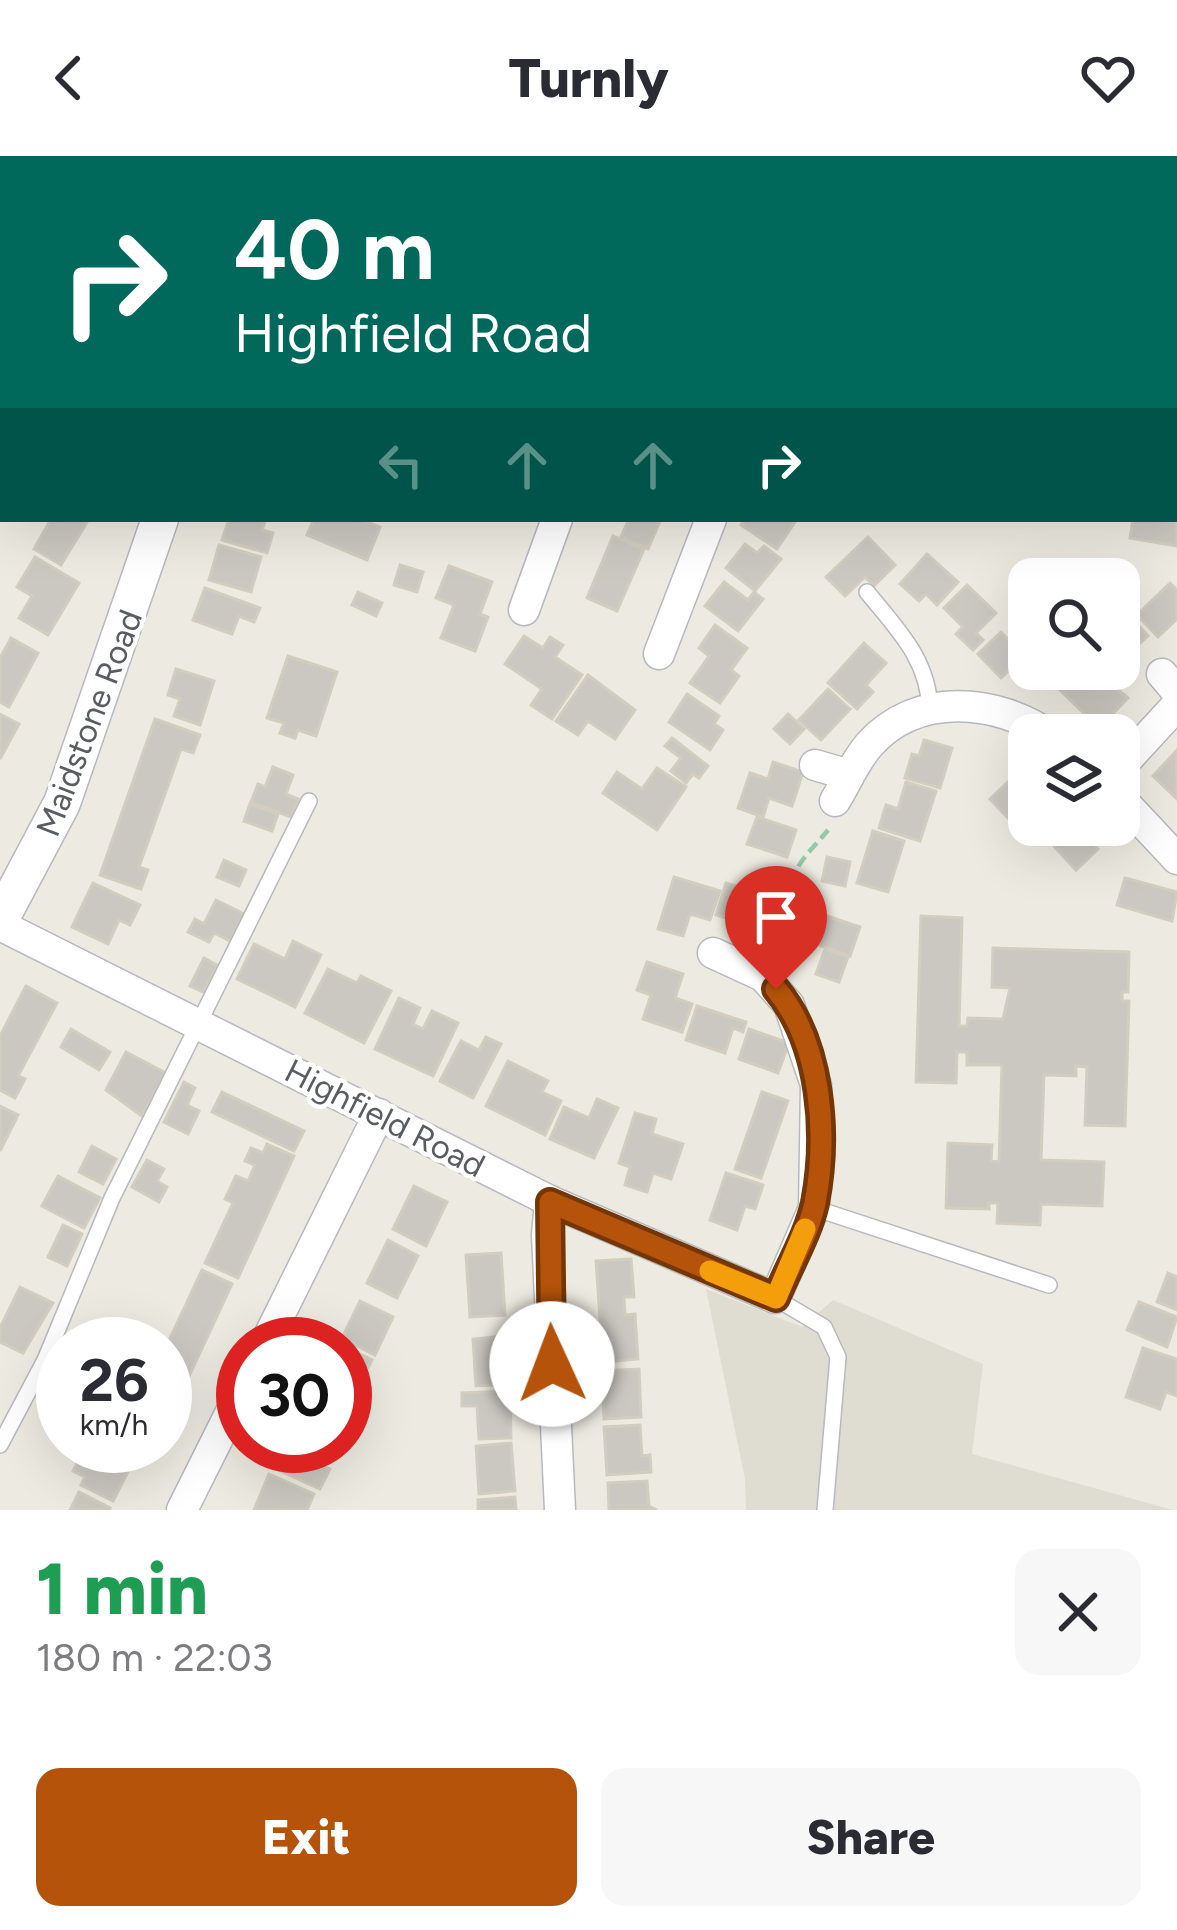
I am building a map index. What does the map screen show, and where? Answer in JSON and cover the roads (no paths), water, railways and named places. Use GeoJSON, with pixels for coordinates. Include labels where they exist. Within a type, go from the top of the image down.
{"type":"FeatureCollection","features":[{"type":"Feature","properties":{"kind":"street","name":"Maidstone Road"},"geometry":{"type":"LineString","coordinates":[[0,922],[62,803],[159,522]]}},
{"type":"Feature","properties":{"kind":"street"},"geometry":{"type":"LineString","coordinates":[[524,610],[556,522]]}},
{"type":"Feature","properties":{"kind":"street"},"geometry":{"type":"LineString","coordinates":[[659,654],[710,522]]}},
{"type":"Feature","properties":{"kind":"street"},"geometry":{"type":"LineString","coordinates":[[815,765],[842,788],[871,742],[930,711],[973,704],[1010,714]]}},
{"type":"Feature","properties":{"kind":"street"},"geometry":{"type":"LineString","coordinates":[[1140,745],[1177,705]]}},
{"type":"Feature","properties":{"kind":"street"},"geometry":{"type":"LineString","coordinates":[[1140,819],[1177,859]]}},
{"type":"Feature","properties":{"kind":"street","name":"Highfield Road"},"geometry":{"type":"LineString","coordinates":[[0,922],[550,1202],[776,1298]]}},
{"type":"Feature","properties":{"kind":"street"},"geometry":{"type":"LineString","coordinates":[[713,952],[763,976],[789,1005],[811,1062],[818,1105],[814,1208],[776,1298]]}},
{"type":"Feature","properties":{"kind":"street"},"geometry":{"type":"LineString","coordinates":[[278,1317],[379,1114]]}},
{"type":"Feature","properties":{"kind":"street"},"geometry":{"type":"LineString","coordinates":[[550,1202],[547,1235],[560,1510]]}},
{"type":"Feature","properties":{"kind":"street"},"geometry":{"type":"LineString","coordinates":[[182,1510],[216,1442]]}},
{"type":"Feature","properties":{"kind":"lane"},"geometry":{"type":"LineString","coordinates":[[867,592],[917,653],[930,684],[930,711]]}},
{"type":"Feature","properties":{"kind":"lane"},"geometry":{"type":"LineString","coordinates":[[0,1444],[45,1360],[112,1198],[309,802]]}},
{"type":"Feature","properties":{"kind":"lane"},"geometry":{"type":"LineString","coordinates":[[814,1208],[1049,1285]]}},
{"type":"Feature","properties":{"kind":"lane"},"geometry":{"type":"LineString","coordinates":[[776,1298],[824,1327],[838,1357],[825,1510]]}}]}
